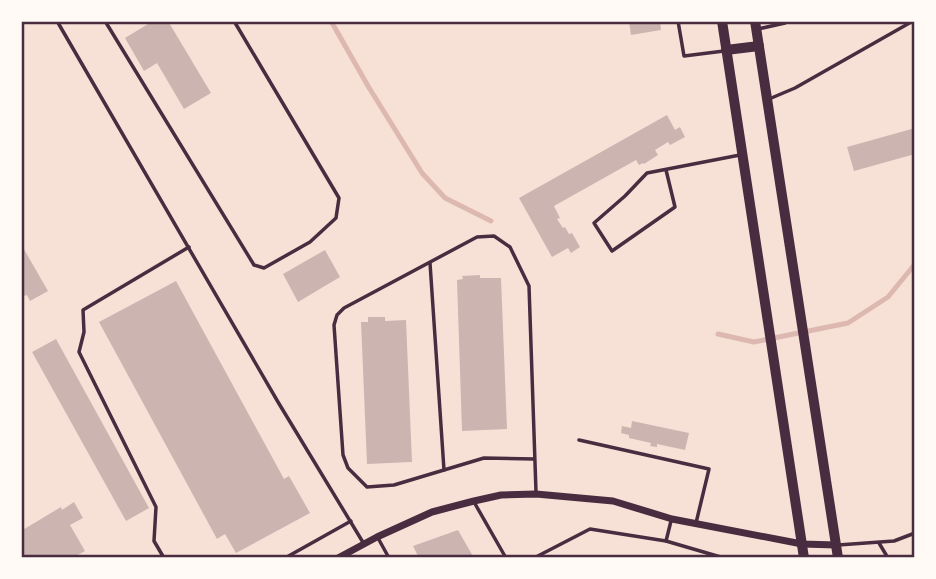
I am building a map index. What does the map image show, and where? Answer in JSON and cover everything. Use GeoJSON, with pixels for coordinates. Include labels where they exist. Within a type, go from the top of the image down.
{"type":"FeatureCollection","features":[{"type":"Feature","properties":{"kind":"main road"},"geometry":{"type":"LineString","coordinates":[[722,21],[804,558]]}},
{"type":"Feature","properties":{"kind":"main road"},"geometry":{"type":"LineString","coordinates":[[756,25],[838,558]]}},
{"type":"Feature","properties":{"kind":"main road"},"geometry":{"type":"LineString","coordinates":[[726,50],[759,46]]}},
{"type":"Feature","properties":{"kind":"street"},"geometry":{"type":"LineString","coordinates":[[338,558],[432,512],[501,495],[536,494],[612,501],[672,519],[802,544],[836,545]]}},
{"type":"Feature","properties":{"kind":"lane"},"geometry":{"type":"LineString","coordinates":[[58,21],[278,402],[364,544]]}},
{"type":"Feature","properties":{"kind":"lane"},"geometry":{"type":"LineString","coordinates":[[105,21],[254,265],[264,268],[310,243],[336,218],[339,198],[234,21]]}},
{"type":"Feature","properties":{"kind":"lane"},"geometry":{"type":"LineString","coordinates":[[678,21],[684,56],[726,50]]}},
{"type":"Feature","properties":{"kind":"lane"},"geometry":{"type":"LineString","coordinates":[[756,25],[785,21]]}},
{"type":"Feature","properties":{"kind":"lane"},"geometry":{"type":"LineString","coordinates":[[767,100],[795,88],[913,21]]}},
{"type":"Feature","properties":{"kind":"lane"},"geometry":{"type":"LineString","coordinates":[[666,170],[675,207],[612,251],[594,223],[647,173],[742,155]]}},
{"type":"Feature","properties":{"kind":"lane"},"geometry":{"type":"LineString","coordinates":[[534,459],[484,458],[394,485],[368,487],[348,468],[343,454],[334,325],[337,315],[344,308],[477,237],[494,236],[510,247],[529,286],[536,494]]}},
{"type":"Feature","properties":{"kind":"lane"},"geometry":{"type":"LineString","coordinates":[[164,558],[154,541],[156,507],[79,352],[84,332],[83,310],[189,247]]}},
{"type":"Feature","properties":{"kind":"lane"},"geometry":{"type":"LineString","coordinates":[[430,263],[444,471]]}},
{"type":"Feature","properties":{"kind":"lane"},"geometry":{"type":"LineString","coordinates":[[579,440],[709,469],[696,523]]}},
{"type":"Feature","properties":{"kind":"lane"},"geometry":{"type":"LineString","coordinates":[[474,501],[506,558]]}},
{"type":"Feature","properties":{"kind":"lane"},"geometry":{"type":"LineString","coordinates":[[666,541],[672,519]]}},
{"type":"Feature","properties":{"kind":"lane"},"geometry":{"type":"LineString","coordinates":[[285,558],[351,522]]}},
{"type":"Feature","properties":{"kind":"lane"},"geometry":{"type":"LineString","coordinates":[[534,558],[590,529],[666,541],[724,558]]}},
{"type":"Feature","properties":{"kind":"lane"},"geometry":{"type":"LineString","coordinates":[[836,545],[894,541],[915,533]]}},
{"type":"Feature","properties":{"kind":"lane"},"geometry":{"type":"LineString","coordinates":[[377,537],[389,558]]}},
{"type":"Feature","properties":{"kind":"lane"},"geometry":{"type":"LineString","coordinates":[[879,543],[888,558]]}},
{"type":"Feature","properties":{"kind":"building"},"geometry":{"type":"Polygon","coordinates":[[[153,21],[168,21],[211,93],[184,109],[157,63],[144,71],[125,38],[153,21]]]}},
{"type":"Feature","properties":{"kind":"building"},"geometry":{"type":"Polygon","coordinates":[[[629,21],[660,21],[661,30],[631,35],[629,21]]]}},
{"type":"Feature","properties":{"kind":"building"},"geometry":{"type":"Polygon","coordinates":[[[667,115],[675,130],[680,127],[685,137],[670,145],[668,142],[655,150],[658,155],[644,164],[639,165],[636,160],[554,206],[560,218],[557,219],[569,234],[572,233],[580,247],[571,253],[568,248],[552,257],[519,198],[667,115]]]}},
{"type":"Feature","properties":{"kind":"building"},"geometry":{"type":"Polygon","coordinates":[[[915,128],[915,154],[854,171],[847,147],[915,128]]]}},
{"type":"Feature","properties":{"kind":"building"},"geometry":{"type":"Polygon","coordinates":[[[21,244],[48,291],[30,301],[21,290],[21,244]]]}},
{"type":"Feature","properties":{"kind":"building"},"geometry":{"type":"Polygon","coordinates":[[[325,250],[340,277],[298,302],[283,274],[325,250]]]}},
{"type":"Feature","properties":{"kind":"building"},"geometry":{"type":"Polygon","coordinates":[[[480,275],[480,278],[501,278],[507,429],[462,431],[457,280],[463,279],[462,276],[480,275]]]}},
{"type":"Feature","properties":{"kind":"building"},"geometry":{"type":"Polygon","coordinates":[[[176,281],[284,479],[289,476],[310,513],[236,553],[225,534],[217,539],[99,322],[176,281]]]}},
{"type":"Feature","properties":{"kind":"building"},"geometry":{"type":"Polygon","coordinates":[[[368,317],[385,317],[385,321],[406,320],[412,462],[367,464],[361,322],[368,322],[368,317]]]}},
{"type":"Feature","properties":{"kind":"building"},"geometry":{"type":"Polygon","coordinates":[[[56,339],[149,508],[126,521],[32,352],[56,339]]]}},
{"type":"Feature","properties":{"kind":"building"},"geometry":{"type":"Polygon","coordinates":[[[632,421],[689,433],[685,450],[657,444],[657,447],[650,446],[651,443],[629,438],[629,435],[621,433],[622,426],[631,428],[632,421]]]}},
{"type":"Feature","properties":{"kind":"building"},"geometry":{"type":"Polygon","coordinates":[[[74,502],[83,518],[70,525],[85,551],[72,558],[21,558],[21,531],[74,502]]]}},
{"type":"Feature","properties":{"kind":"building"},"geometry":{"type":"Polygon","coordinates":[[[458,530],[474,558],[419,558],[413,546],[458,530]]]}},
{"type":"Feature","properties":{"kind":"waterway"},"geometry":{"type":"LineString","coordinates":[[331,21],[422,173],[445,198],[491,221]]}},
{"type":"Feature","properties":{"kind":"waterway"},"geometry":{"type":"LineString","coordinates":[[718,334],[754,342],[848,323],[888,297],[915,264]]}}]}
